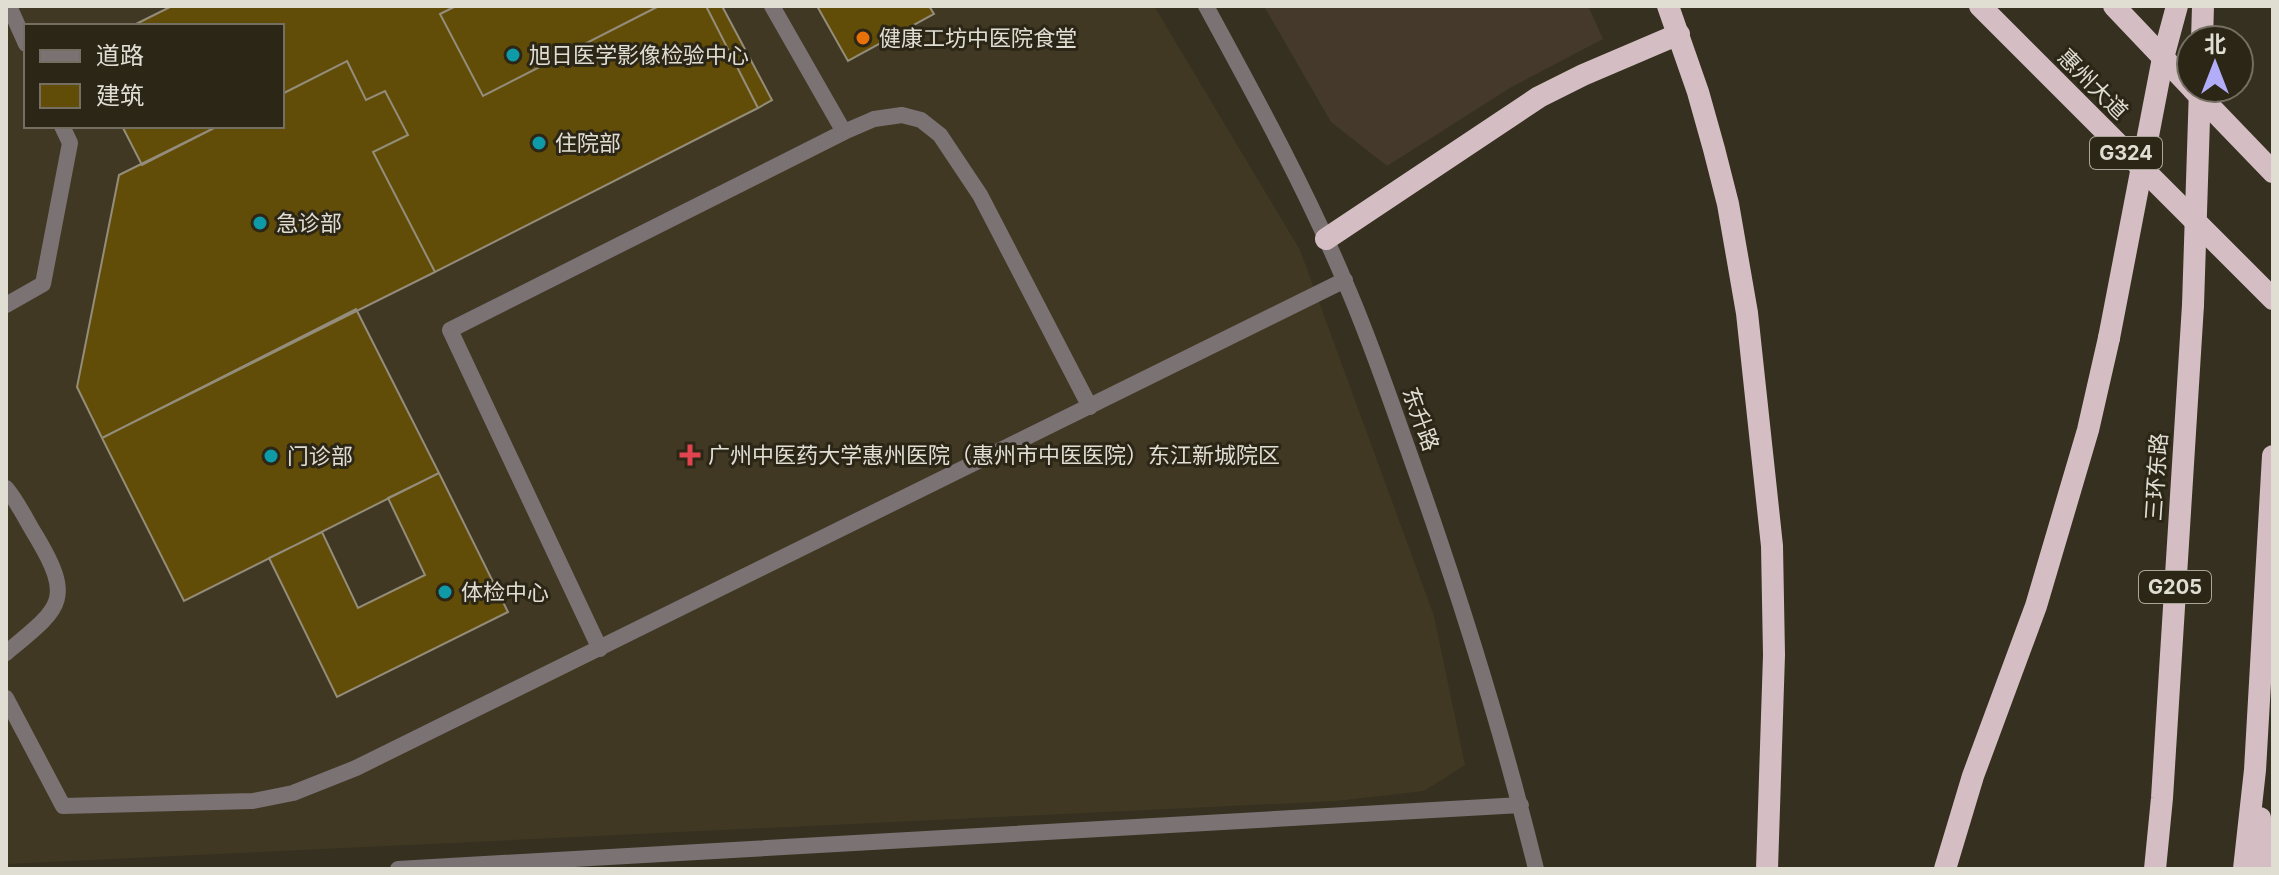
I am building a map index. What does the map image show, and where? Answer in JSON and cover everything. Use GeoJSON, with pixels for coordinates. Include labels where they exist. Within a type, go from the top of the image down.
{"type":"FeatureCollection","features":[{"type":"Feature","properties":{"kind":"highway"},"geometry":{"type":"LineString","coordinates":[[1668,6],[1698,92],[1728,204],[1747,313],[1772,546],[1774,655],[1767,869]]}},
{"type":"Feature","properties":{"kind":"highway","name":"惠州大道"},"geometry":{"type":"LineString","coordinates":[[1980,6],[2273,299]]}},
{"type":"Feature","properties":{"kind":"highway"},"geometry":{"type":"LineString","coordinates":[[2114,6],[2175,69]]}},
{"type":"Feature","properties":{"kind":"highway"},"geometry":{"type":"LineString","coordinates":[[1945,869],[1973,776],[2036,606],[2088,430],[2109,338],[2163,58],[2177,6]]}},
{"type":"Feature","properties":{"kind":"highway"},"geometry":{"type":"LineString","coordinates":[[1326,239],[1539,97],[1679,34]]}},
{"type":"Feature","properties":{"kind":"highway","name":"三环东路"},"geometry":{"type":"LineString","coordinates":[[2155,869],[2193,305],[2199,104]]}},
{"type":"Feature","properties":{"kind":"highway"},"geometry":{"type":"LineString","coordinates":[[2208,104],[2273,172]]}},
{"type":"Feature","properties":{"kind":"highway"},"geometry":{"type":"LineString","coordinates":[[2244,869],[2255,770],[2273,456]]}},
{"type":"Feature","properties":{"kind":"highway"},"geometry":{"type":"LineString","coordinates":[[2260,686],[2273,663]]}},
{"type":"Feature","properties":{"kind":"highway"},"geometry":{"type":"LineString","coordinates":[[2255,770],[2265,869]]}},
{"type":"Feature","properties":{"kind":"street"},"geometry":{"type":"LineString","coordinates":[[9,6],[24,40]]}},
{"type":"Feature","properties":{"kind":"street"},"geometry":{"type":"LineString","coordinates":[[772,6],[844,132]]}},
{"type":"Feature","properties":{"kind":"street","name":"东升路"},"geometry":{"type":"LineString","coordinates":[[1206,6],[1326,239],[1394,408],[1448,562],[1521,805],[1536,869]]}},
{"type":"Feature","properties":{"kind":"street"},"geometry":{"type":"LineString","coordinates":[[600,649],[450,330],[844,132],[874,119],[902,115],[921,120],[940,135],[980,195],[1090,407]]}},
{"type":"Feature","properties":{"kind":"street"},"geometry":{"type":"LineString","coordinates":[[6,305],[43,284],[70,143],[63,128]]}},
{"type":"Feature","properties":{"kind":"street"},"geometry":{"type":"LineString","coordinates":[[6,698],[63,806],[253,801],[293,793],[344,773],[600,649],[1345,280]]}},
{"type":"Feature","properties":{"kind":"street"},"geometry":{"type":"LineString","coordinates":[[6,488],[52,562],[58,578],[58,591],[55,605],[46,619],[6,653]]}},
{"type":"Feature","properties":{"kind":"street"},"geometry":{"type":"LineString","coordinates":[[398,869],[1521,805]]}},
{"type":"Feature","properties":{"kind":"shaded area","name":"广州中医药大学惠州医院（惠州市中医医院）东江新城院区"},"geometry":{"type":"Polygon","coordinates":[[[6,6],[1154,6],[1300,250],[1434,616],[1465,765],[1424,791],[1336,801],[6,864],[6,6]]]}},
{"type":"Feature","properties":{"kind":"shaded area"},"geometry":{"type":"Polygon","coordinates":[[[1264,6],[1588,6],[1603,39],[1510,88],[1387,166],[1331,122],[1264,6]]]}},
{"type":"Feature","properties":{"kind":"building","name":"住院部"},"geometry":{"type":"Polygon","coordinates":[[[172,6],[456,6],[440,14],[483,96],[659,6],[706,6],[758,108],[435,272],[373,152],[408,135],[385,91],[366,100],[347,61],[284,93],[284,24],[136,24],[172,6]]]}},
{"type":"Feature","properties":{"kind":"building","name":"旭日医学影像检验中心"},"geometry":{"type":"Polygon","coordinates":[[[456,6],[659,6],[483,96],[440,14],[456,6]]]}},
{"type":"Feature","properties":{"kind":"building","name":"旭日医学影像检验中心"},"geometry":{"type":"Polygon","coordinates":[[[706,6],[722,6],[772,100],[758,108],[706,6]]]}},
{"type":"Feature","properties":{"kind":"building","name":"健康工坊中医院食堂"},"geometry":{"type":"Polygon","coordinates":[[[817,6],[929,6],[934,14],[848,61],[817,6]]]}},
{"type":"Feature","properties":{"kind":"building","name":"急诊部"},"geometry":{"type":"Polygon","coordinates":[[[347,61],[366,100],[385,91],[408,135],[373,152],[435,272],[102,438],[77,387],[119,175],[214,128],[284,128],[284,93],[347,61]]]}},
{"type":"Feature","properties":{"kind":"building"},"geometry":{"type":"Polygon","coordinates":[[[123,128],[214,128],[142,165],[123,128]]]}},
{"type":"Feature","properties":{"kind":"building","name":"门诊部"},"geometry":{"type":"Polygon","coordinates":[[[356,309],[439,473],[184,601],[102,438],[356,309]]]}},
{"type":"Feature","properties":{"kind":"building","name":"体检中心"},"geometry":{"type":"Polygon","coordinates":[[[439,473],[508,612],[337,697],[269,558],[322,532],[358,608],[425,575],[388,498],[439,473]]]}},
{"type":"Feature","properties":{"kind":"place","name":"健康工坊中医院食堂"},"geometry":{"type":"Point","coordinates":[863,38]}},
{"type":"Feature","properties":{"kind":"place","name":"旭日医学影像检验中心"},"geometry":{"type":"Point","coordinates":[513,55]}},
{"type":"Feature","properties":{"kind":"place","name":"住院部"},"geometry":{"type":"Point","coordinates":[539,143]}},
{"type":"Feature","properties":{"kind":"place","name":"急诊部"},"geometry":{"type":"Point","coordinates":[260,223]}},
{"type":"Feature","properties":{"kind":"place","name":"广州中医药大学惠州医院（惠州市中医医院）东江新城院区"},"geometry":{"type":"Point","coordinates":[690,455]}},
{"type":"Feature","properties":{"kind":"place","name":"门诊部"},"geometry":{"type":"Point","coordinates":[271,456]}},
{"type":"Feature","properties":{"kind":"place","name":"体检中心"},"geometry":{"type":"Point","coordinates":[445,592]}}]}
